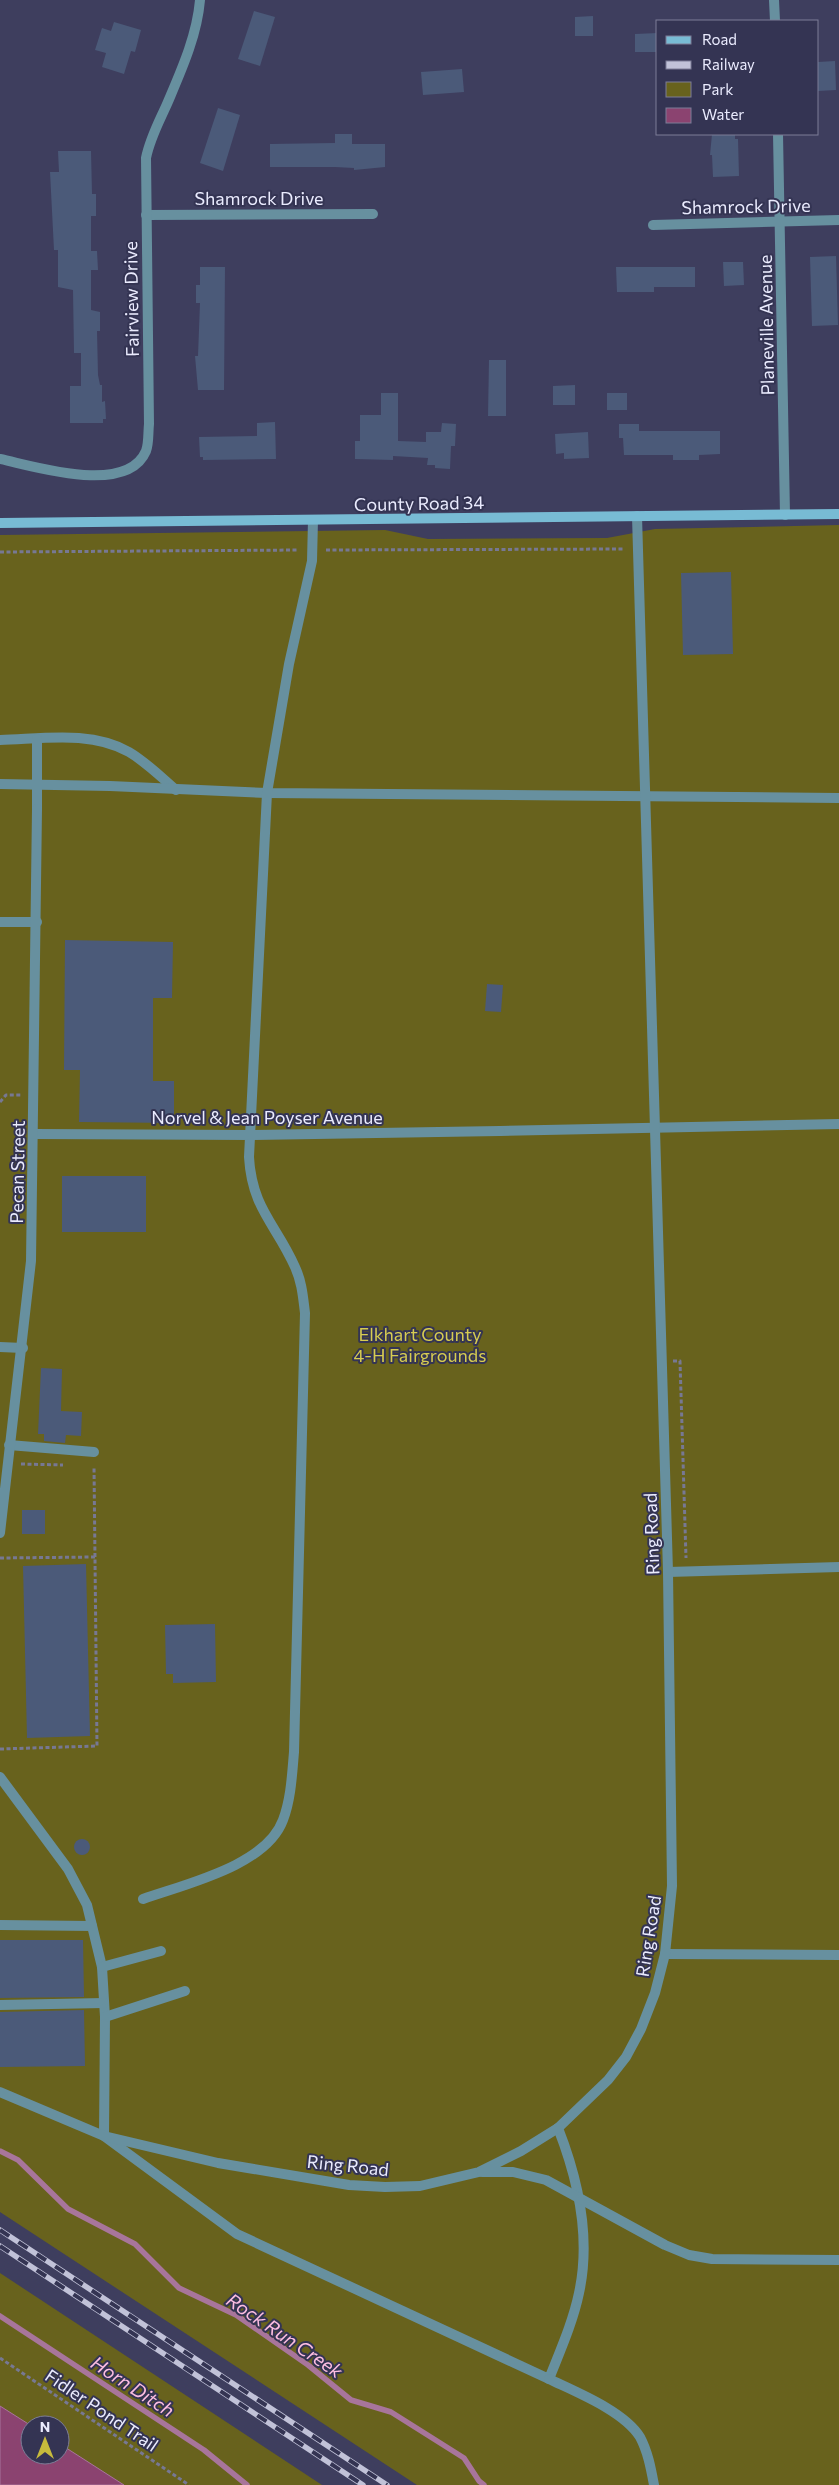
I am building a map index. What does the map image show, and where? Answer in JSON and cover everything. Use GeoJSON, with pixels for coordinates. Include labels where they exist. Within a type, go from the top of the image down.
{"type":"FeatureCollection","features":[{"type":"Feature","properties":{"kind":"street","name":"Fairview Drive"},"geometry":{"type":"LineString","coordinates":[[0,459],[91,476],[110,475],[128,469],[141,460],[148,442],[149,424],[145,175],[149,143],[191,42],[200,0]]}},
{"type":"Feature","properties":{"kind":"street"},"geometry":{"type":"LineString","coordinates":[[774,0],[774,20]]}},
{"type":"Feature","properties":{"kind":"street","name":"Planeville Avenue"},"geometry":{"type":"LineString","coordinates":[[778,135],[785,515]]}},
{"type":"Feature","properties":{"kind":"street","name":"Shamrock Drive"},"geometry":{"type":"LineString","coordinates":[[146,215],[373,214]]}},
{"type":"Feature","properties":{"kind":"street","name":"Shamrock Drive"},"geometry":{"type":"LineString","coordinates":[[653,225],[839,220]]}},
{"type":"Feature","properties":{"kind":"street","name":"County Road 34"},"geometry":{"type":"LineString","coordinates":[[0,523],[839,514]]}},
{"type":"Feature","properties":{"kind":"street","name":"Ring Road"},"geometry":{"type":"LineString","coordinates":[[0,2092],[104,2136],[218,2163],[349,2185],[420,2186],[479,2172],[521,2151],[558,2128],[585,2105],[626,2057],[641,2029],[652,2000],[665,1954],[672,1886],[663,1361],[637,516]]}},
{"type":"Feature","properties":{"kind":"street"},"geometry":{"type":"LineString","coordinates":[[143,1899],[246,1859],[267,1844],[282,1822],[291,1783],[305,1313],[303,1290],[296,1268],[254,1194],[249,1157],[267,793],[289,664],[312,561],[313,520]]}},
{"type":"Feature","properties":{"kind":"street"},"geometry":{"type":"LineString","coordinates":[[0,740],[75,738],[113,744],[140,759],[176,790]]}},
{"type":"Feature","properties":{"kind":"street","name":"Pecan Street"},"geometry":{"type":"LineString","coordinates":[[0,1533],[31,1262],[38,739]]}},
{"type":"Feature","properties":{"kind":"street"},"geometry":{"type":"LineString","coordinates":[[0,784],[267,793],[646,798],[839,798]]}},
{"type":"Feature","properties":{"kind":"street"},"geometry":{"type":"LineString","coordinates":[[0,922],[37,922]]}},
{"type":"Feature","properties":{"kind":"street","name":"Norvel & Jean Poyser Avenue"},"geometry":{"type":"LineString","coordinates":[[34,1134],[500,1131],[839,1124]]}},
{"type":"Feature","properties":{"kind":"street"},"geometry":{"type":"LineString","coordinates":[[0,1347],[22,1348]]}},
{"type":"Feature","properties":{"kind":"street"},"geometry":{"type":"LineString","coordinates":[[9,1445],[94,1452]]}},
{"type":"Feature","properties":{"kind":"street"},"geometry":{"type":"LineString","coordinates":[[668,1572],[839,1567]]}},
{"type":"Feature","properties":{"kind":"street"},"geometry":{"type":"LineString","coordinates":[[0,1777],[68,1869],[86,1905],[102,1967],[105,2017],[104,2136],[237,2234],[549,2379],[620,2417],[639,2436],[649,2459],[654,2485]]}},
{"type":"Feature","properties":{"kind":"street"},"geometry":{"type":"LineString","coordinates":[[0,1926],[92,1926]]}},
{"type":"Feature","properties":{"kind":"street"},"geometry":{"type":"LineString","coordinates":[[102,1967],[161,1951]]}},
{"type":"Feature","properties":{"kind":"street"},"geometry":{"type":"LineString","coordinates":[[665,1954],[839,1955]]}},
{"type":"Feature","properties":{"kind":"street"},"geometry":{"type":"LineString","coordinates":[[105,2017],[185,1992]]}},
{"type":"Feature","properties":{"kind":"street"},"geometry":{"type":"LineString","coordinates":[[0,2005],[104,2003]]}},
{"type":"Feature","properties":{"kind":"street"},"geometry":{"type":"LineString","coordinates":[[549,2379],[579,2293],[585,2239],[570,2157],[558,2128]]}},
{"type":"Feature","properties":{"kind":"street"},"geometry":{"type":"LineString","coordinates":[[479,2172],[513,2172],[546,2180],[665,2245],[689,2255],[712,2259],[839,2260]]}},
{"type":"Feature","properties":{"kind":"path"},"geometry":{"type":"LineString","coordinates":[[0,1102],[6,1095],[34,1096]]}},
{"type":"Feature","properties":{"kind":"path"},"geometry":{"type":"LineString","coordinates":[[663,1361],[680,1361],[686,1572]]}},
{"type":"Feature","properties":{"kind":"path"},"geometry":{"type":"LineString","coordinates":[[7,1464],[65,1465]]}},
{"type":"Feature","properties":{"kind":"path"},"geometry":{"type":"LineString","coordinates":[[0,1749],[97,1746],[94,1466],[84,1466]]}},
{"type":"Feature","properties":{"kind":"path"},"geometry":{"type":"LineString","coordinates":[[0,1558],[95,1557]]}},
{"type":"Feature","properties":{"kind":"path","name":"Fidler Pond Trail"},"geometry":{"type":"LineString","coordinates":[[0,2358],[189,2485]]}},
{"type":"Feature","properties":{"kind":"green space","name":"Elkhart County 4-H Fairgrounds"},"geometry":{"type":"Polygon","coordinates":[[[839,525],[839,2485],[417,2485],[0,2212],[0,535],[385,530],[428,539],[607,538],[655,529],[839,525]]]}},
{"type":"Feature","properties":{"kind":"green space"},"geometry":{"type":"Polygon","coordinates":[[[0,2273],[322,2485],[0,2485],[0,2273]]]}},
{"type":"Feature","properties":{"kind":"water"},"geometry":{"type":"Polygon","coordinates":[[[0,2406],[20,2419],[20,2465],[70,2465],[70,2450],[124,2485],[0,2485],[0,2406]]]}},
{"type":"Feature","properties":{"kind":"building"},"geometry":{"type":"Polygon","coordinates":[[[254,11],[275,17],[260,66],[238,59],[254,11]]]}},
{"type":"Feature","properties":{"kind":"building"},"geometry":{"type":"Polygon","coordinates":[[[593,16],[593,36],[575,36],[575,17],[593,16]]]}},
{"type":"Feature","properties":{"kind":"building"},"geometry":{"type":"Polygon","coordinates":[[[114,22],[141,30],[135,52],[131,51],[124,74],[102,67],[106,53],[95,50],[102,28],[111,31],[114,22]]]}},
{"type":"Feature","properties":{"kind":"building"},"geometry":{"type":"Polygon","coordinates":[[[656,33],[656,52],[635,52],[635,34],[656,33]]]}},
{"type":"Feature","properties":{"kind":"building"},"geometry":{"type":"Polygon","coordinates":[[[835,61],[836,90],[819,91],[819,62],[835,61]]]}},
{"type":"Feature","properties":{"kind":"building"},"geometry":{"type":"Polygon","coordinates":[[[462,69],[464,92],[423,95],[421,72],[462,69]]]}},
{"type":"Feature","properties":{"kind":"building"},"geometry":{"type":"Polygon","coordinates":[[[218,108],[240,115],[223,171],[200,163],[218,108]]]}},
{"type":"Feature","properties":{"kind":"building"},"geometry":{"type":"Polygon","coordinates":[[[335,134],[352,134],[352,144],[385,144],[385,167],[354,170],[354,168],[335,167],[270,167],[270,144],[335,143],[335,134]]]}},
{"type":"Feature","properties":{"kind":"building"},"geometry":{"type":"Polygon","coordinates":[[[712,135],[735,135],[735,139],[738,139],[739,176],[713,177],[712,155],[710,155],[712,135]]]}},
{"type":"Feature","properties":{"kind":"building"},"geometry":{"type":"Polygon","coordinates":[[[58,151],[91,151],[92,194],[96,194],[96,216],[91,216],[91,251],[97,251],[98,270],[91,270],[91,310],[100,312],[100,331],[97,331],[98,375],[100,385],[102,385],[102,402],[105,401],[106,419],[103,419],[103,423],[70,423],[70,386],[81,386],[81,353],[74,353],[73,290],[58,287],[58,250],[54,250],[50,172],[59,172],[58,151]]]}},
{"type":"Feature","properties":{"kind":"building"},"geometry":{"type":"Polygon","coordinates":[[[836,256],[838,325],[812,326],[810,257],[836,256]]]}},
{"type":"Feature","properties":{"kind":"building"},"geometry":{"type":"Polygon","coordinates":[[[723,262],[743,262],[744,285],[724,286],[723,262]]]}},
{"type":"Feature","properties":{"kind":"building"},"geometry":{"type":"Polygon","coordinates":[[[200,267],[225,267],[224,390],[198,390],[195,356],[198,356],[200,303],[196,303],[196,285],[200,285],[200,267]]]}},
{"type":"Feature","properties":{"kind":"building"},"geometry":{"type":"Polygon","coordinates":[[[616,267],[695,267],[695,287],[654,287],[654,292],[617,292],[616,267]]]}},
{"type":"Feature","properties":{"kind":"building"},"geometry":{"type":"Polygon","coordinates":[[[489,360],[506,360],[506,416],[488,416],[489,360]]]}},
{"type":"Feature","properties":{"kind":"building"},"geometry":{"type":"Polygon","coordinates":[[[575,385],[575,405],[553,405],[553,386],[575,385]]]}},
{"type":"Feature","properties":{"kind":"building"},"geometry":{"type":"Polygon","coordinates":[[[381,393],[398,393],[398,441],[426,442],[426,432],[441,432],[442,423],[456,424],[455,446],[451,446],[450,469],[435,468],[435,465],[427,465],[428,458],[393,456],[393,460],[355,459],[355,441],[360,441],[360,415],[381,415],[381,393]]]}},
{"type":"Feature","properties":{"kind":"building"},"geometry":{"type":"Polygon","coordinates":[[[607,393],[627,393],[627,410],[607,410],[607,393]]]}},
{"type":"Feature","properties":{"kind":"building"},"geometry":{"type":"Polygon","coordinates":[[[275,422],[276,459],[203,460],[203,457],[200,457],[199,437],[257,436],[257,423],[275,422]]]}},
{"type":"Feature","properties":{"kind":"building"},"geometry":{"type":"Polygon","coordinates":[[[619,424],[639,424],[639,431],[720,431],[720,454],[699,455],[699,460],[673,460],[673,455],[624,455],[623,438],[619,438],[619,424]]]}},
{"type":"Feature","properties":{"kind":"building"},"geometry":{"type":"Polygon","coordinates":[[[588,432],[589,458],[564,459],[564,453],[556,454],[555,434],[588,432]]]}},
{"type":"Feature","properties":{"kind":"building"},"geometry":{"type":"Polygon","coordinates":[[[731,572],[733,654],[683,655],[681,573],[731,572]]]}},
{"type":"Feature","properties":{"kind":"building"},"geometry":{"type":"Polygon","coordinates":[[[65,940],[173,942],[172,998],[153,998],[153,1081],[174,1081],[174,1123],[79,1122],[80,1070],[64,1070],[65,940]]]}},
{"type":"Feature","properties":{"kind":"building"},"geometry":{"type":"Polygon","coordinates":[[[487,984],[503,985],[501,1012],[485,1011],[487,984]]]}},
{"type":"Feature","properties":{"kind":"building"},"geometry":{"type":"Polygon","coordinates":[[[62,1176],[146,1176],[146,1232],[62,1232],[62,1176]]]}},
{"type":"Feature","properties":{"kind":"building"},"geometry":{"type":"Polygon","coordinates":[[[41,1368],[62,1369],[61,1411],[82,1412],[81,1436],[66,1435],[65,1443],[44,1441],[44,1434],[38,1434],[41,1368]]]}},
{"type":"Feature","properties":{"kind":"building"},"geometry":{"type":"Polygon","coordinates":[[[22,1510],[45,1510],[45,1534],[22,1534],[22,1510]]]}},
{"type":"Feature","properties":{"kind":"building"},"geometry":{"type":"Polygon","coordinates":[[[86,1564],[90,1736],[27,1738],[23,1566],[86,1564]]]}},
{"type":"Feature","properties":{"kind":"building"},"geometry":{"type":"Polygon","coordinates":[[[215,1624],[216,1682],[173,1683],[173,1674],[166,1674],[165,1625],[215,1624]]]}},
{"type":"Feature","properties":{"kind":"building"},"geometry":{"type":"Polygon","coordinates":[[[82,1839],[88,1841],[90,1847],[88,1853],[82,1855],[76,1853],[74,1847],[76,1841],[82,1839]]]}},
{"type":"Feature","properties":{"kind":"building"},"geometry":{"type":"Polygon","coordinates":[[[0,1940],[83,1940],[84,1997],[0,1998],[0,1940]]]}},
{"type":"Feature","properties":{"kind":"building"},"geometry":{"type":"Polygon","coordinates":[[[84,2010],[85,2066],[0,2067],[0,2012],[84,2010]]]}},
{"type":"Feature","properties":{"kind":"waterway","name":"Rock Run Creek"},"geometry":{"type":"LineString","coordinates":[[0,2151],[18,2160],[68,2209],[135,2244],[179,2288],[236,2315],[308,2365],[351,2400],[391,2412],[464,2458],[479,2481],[484,2485]]}},
{"type":"Feature","properties":{"kind":"waterway","name":"Horn Ditch"},"geometry":{"type":"LineString","coordinates":[[0,2316],[204,2450],[247,2485]]}},
{"type":"Feature","properties":{"kind":"railway"},"geometry":{"type":"LineString","coordinates":[[0,2230],[387,2485]]}},
{"type":"Feature","properties":{"kind":"railway"},"geometry":{"type":"LineString","coordinates":[[0,2246],[363,2485]]}}]}
